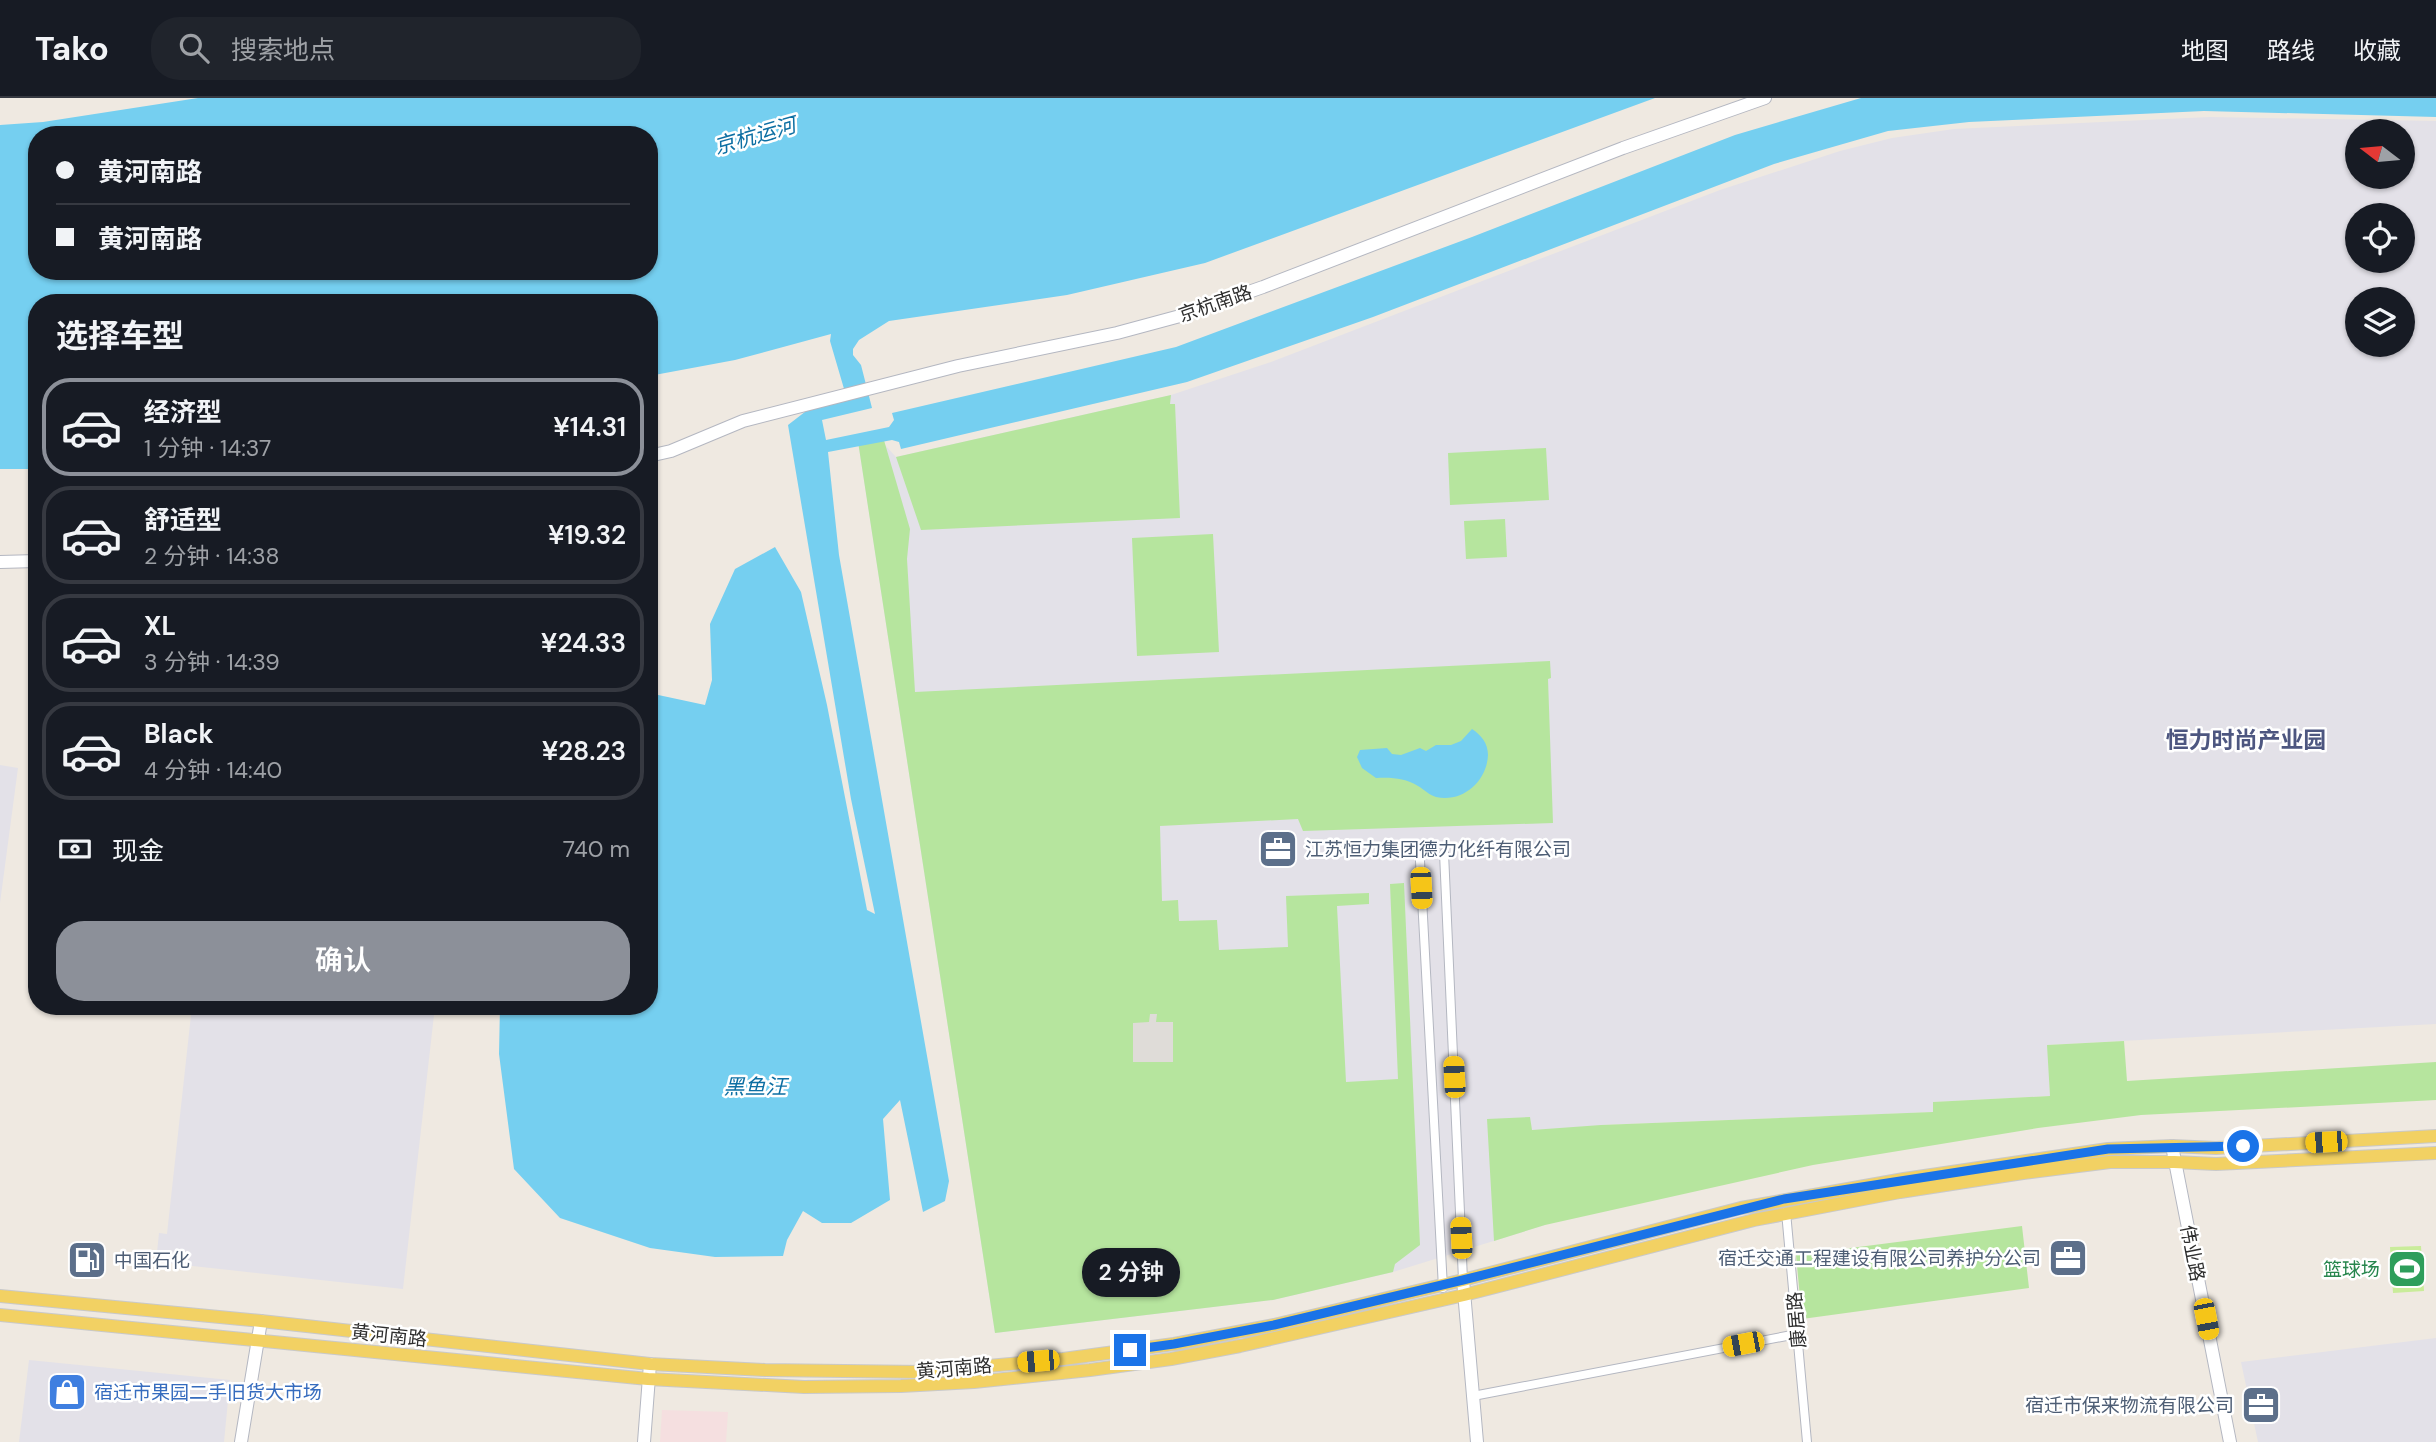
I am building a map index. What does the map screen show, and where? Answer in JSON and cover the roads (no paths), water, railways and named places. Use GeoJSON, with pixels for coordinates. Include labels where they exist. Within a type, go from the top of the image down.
{"type":"FeatureCollection","features":[{"type":"Feature","properties":{"kind":"main road","name":"黄河南路"},"geometry":{"type":"LineString","coordinates":[[0,1296],[261,1321],[650,1364],[765,1370],[923,1372],[1050,1360],[1174,1344],[1274,1325],[1784,1199],[2034,1159],[2108,1149],[2172,1146],[2216,1148],[2436,1136]]}},
{"type":"Feature","properties":{"kind":"main road","name":"黄河南路"},"geometry":{"type":"LineString","coordinates":[[0,1315],[648,1379],[818,1387],[901,1386],[1022,1378],[1171,1359],[1464,1295],[1787,1213],[2023,1173],[2110,1163],[2216,1164],[2436,1153]]}},
{"type":"Feature","properties":{"kind":"street","name":"京杭南路"},"geometry":{"type":"LineString","coordinates":[[658,454],[743,421],[958,366],[1117,333],[1180,316],[1263,287],[1623,148],[1765,98]]}},
{"type":"Feature","properties":{"kind":"street"},"geometry":{"type":"LineString","coordinates":[[0,562],[28,561]]}},
{"type":"Feature","properties":{"kind":"street"},"geometry":{"type":"LineString","coordinates":[[1444,853],[1463,1280],[1477,1442]]}},
{"type":"Feature","properties":{"kind":"street"},"geometry":{"type":"LineString","coordinates":[[1420,861],[1444,1299]]}},
{"type":"Feature","properties":{"kind":"street","name":"伟业路"},"geometry":{"type":"LineString","coordinates":[[2172,1146],[2230,1442]]}},
{"type":"Feature","properties":{"kind":"street","name":"康居路"},"geometry":{"type":"LineString","coordinates":[[1784,1199],[1807,1442]]}},
{"type":"Feature","properties":{"kind":"street"},"geometry":{"type":"LineString","coordinates":[[241,1442],[261,1321]]}},
{"type":"Feature","properties":{"kind":"street"},"geometry":{"type":"LineString","coordinates":[[1473,1396],[1797,1334]]}},
{"type":"Feature","properties":{"kind":"street"},"geometry":{"type":"LineString","coordinates":[[645,1442],[650,1364]]}},
{"type":"Feature","properties":{"kind":"water"},"geometry":{"type":"Polygon","coordinates":[[[198,98],[1655,98],[1205,263],[1067,295],[889,321],[859,340],[853,349],[853,355],[861,365],[872,408],[822,420],[826,440],[889,427],[894,420],[892,413],[1176,347],[1472,237],[1735,135],[1861,98],[2436,98],[2436,117],[2204,111],[1969,122],[1888,131],[1774,164],[1373,317],[1187,382],[901,449],[899,442],[892,440],[828,452],[839,555],[949,1181],[945,1201],[923,1212],[900,1100],[883,1119],[890,1200],[851,1223],[822,1223],[803,1211],[787,1240],[783,1256],[715,1257],[650,1248],[560,1218],[514,1169],[499,1054],[500,1015],[658,1015],[658,695],[705,705],[712,680],[710,624],[735,569],[775,547],[801,592],[827,705],[867,910],[875,914],[851,799],[788,425],[810,408],[847,399],[830,341],[831,334],[735,360],[658,374],[658,294],[28,294],[28,469],[0,469],[0,125],[43,122],[198,98]]]}},
{"type":"Feature","properties":{"kind":"water"},"geometry":{"type":"Polygon","coordinates":[[[1472,729],[1485,743],[1488,751],[1487,765],[1472,788],[1455,797],[1436,797],[1408,781],[1376,778],[1362,768],[1357,757],[1360,750],[1387,748],[1392,754],[1401,755],[1420,748],[1426,751],[1436,745],[1451,745],[1461,741],[1472,729]]]}},
{"type":"Feature","properties":{"kind":"place","name":"江苏恒力集团德力化纤有限公司"},"geometry":{"type":"Point","coordinates":[1278,849]}},
{"type":"Feature","properties":{"kind":"place","name":"宿迁交通工程建设有限公司养护分公司"},"geometry":{"type":"Point","coordinates":[2068,1258]}},
{"type":"Feature","properties":{"kind":"place","name":"中国石化"},"geometry":{"type":"Point","coordinates":[87,1260]}},
{"type":"Feature","properties":{"kind":"place","name":"篮球场"},"geometry":{"type":"Point","coordinates":[2407,1269]}},
{"type":"Feature","properties":{"kind":"place","name":"宿迁市果园二手旧货大市场"},"geometry":{"type":"Point","coordinates":[67,1392]}},
{"type":"Feature","properties":{"kind":"place","name":"宿迁市保来物流有限公司"},"geometry":{"type":"Point","coordinates":[2261,1405]}},
{"type":"Feature","properties":{"kind":"district","name":"恒力时尚产业园"},"geometry":{"type":"Point","coordinates":[2246,740]}},
{"type":"Feature","properties":{"kind":"water label","name":"京杭运河"},"geometry":{"type":"Point","coordinates":[755,136]}},
{"type":"Feature","properties":{"kind":"water label","name":"黑鱼汪"},"geometry":{"type":"Point","coordinates":[755,1087]}}]}
